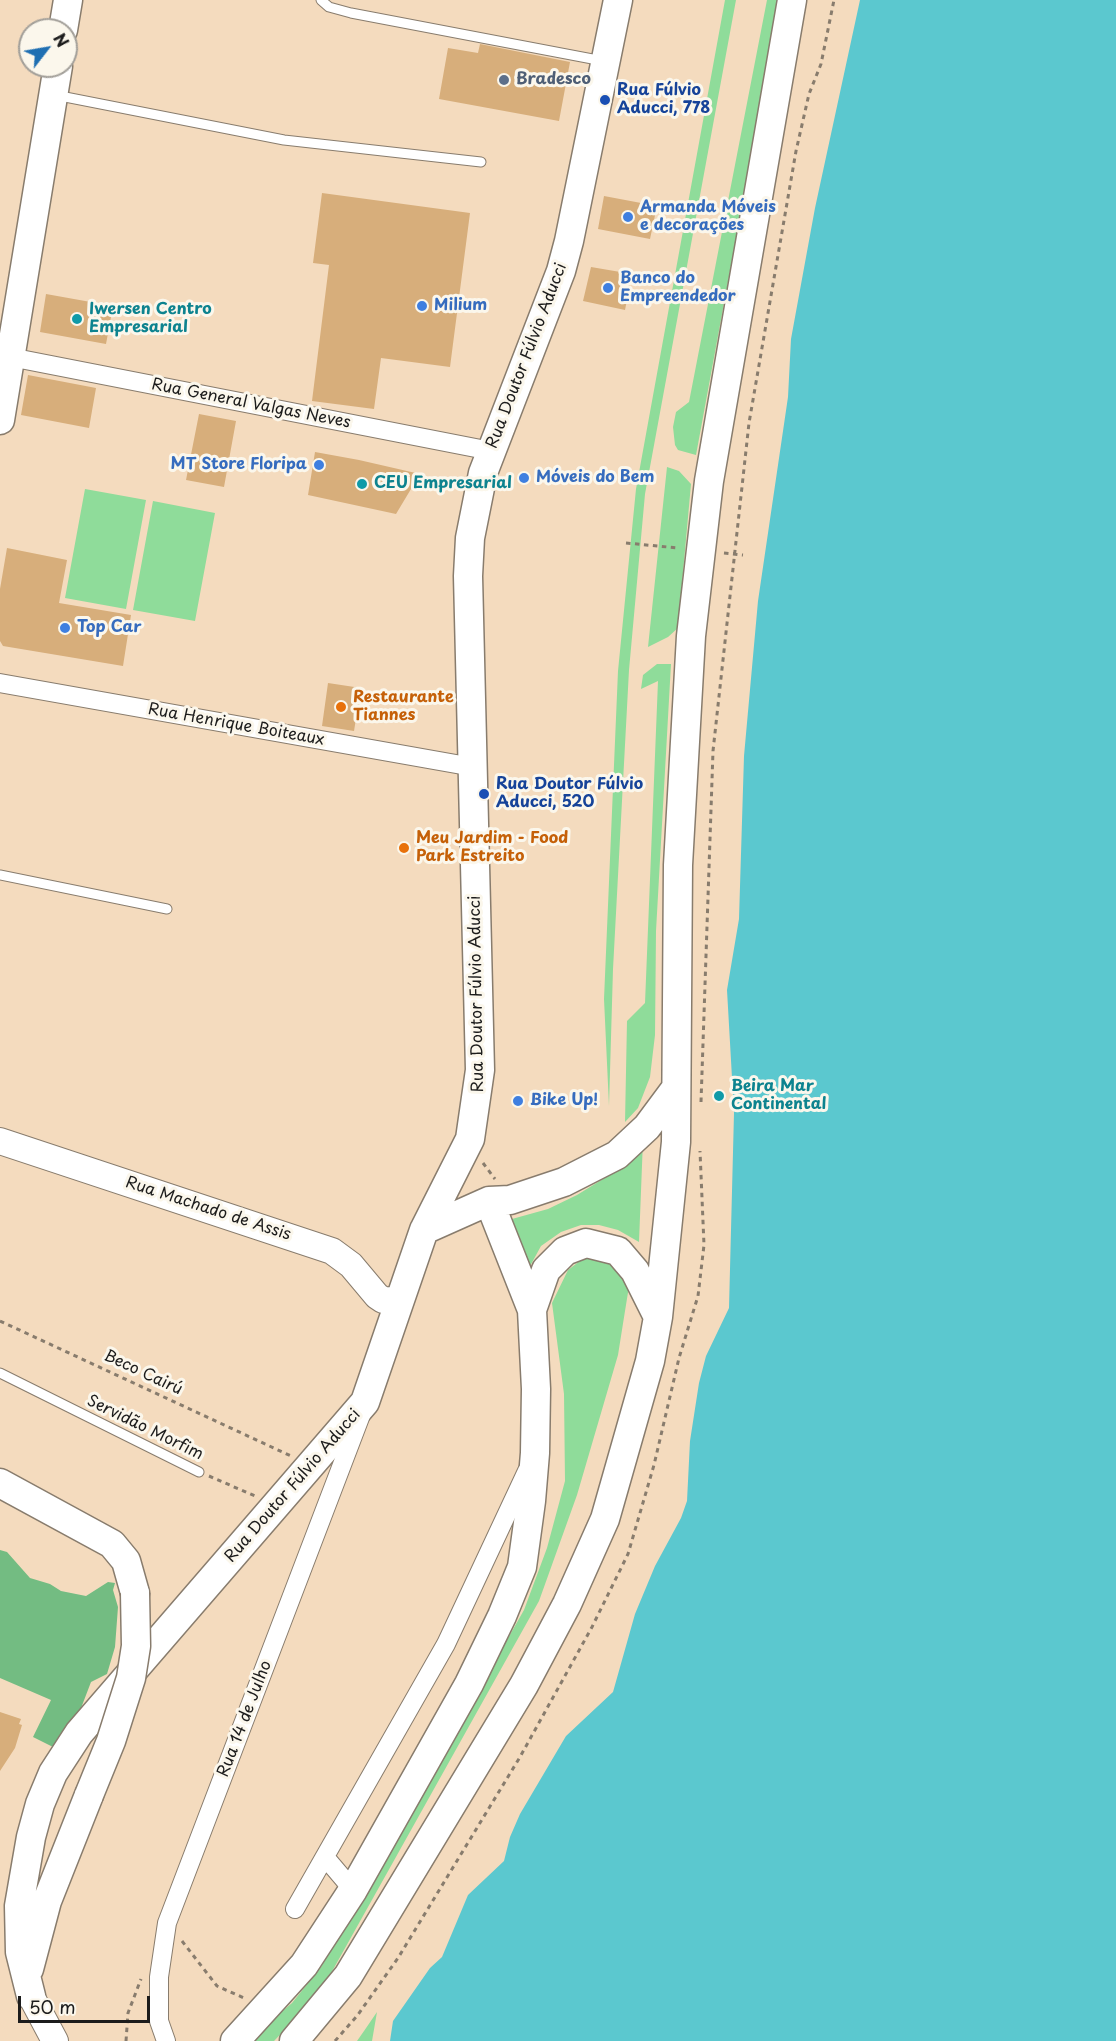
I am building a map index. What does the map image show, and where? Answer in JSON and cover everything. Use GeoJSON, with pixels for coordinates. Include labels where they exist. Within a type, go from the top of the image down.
{"type":"FeatureCollection","features":[{"type":"Feature","properties":{"kind":"main road"},"geometry":{"type":"LineString","coordinates":[[65,18],[68,0]]}},
{"type":"Feature","properties":{"kind":"main road","name":"Rua Doutor Fúlvio Aducci"},"geometry":{"type":"LineString","coordinates":[[28,1989],[17,1921],[25,1863],[40,1804],[66,1750],[365,1402],[424,1230],[470,1139],[480,1070],[468,576],[476,500],[491,451],[564,261],[618,0]]}},
{"type":"Feature","properties":{"kind":"main road"},"geometry":{"type":"LineString","coordinates":[[294,2041],[348,1976],[524,1685],[567,1604],[605,1519],[650,1361],[658,1317],[672,1192],[676,1088],[678,865],[691,636],[709,482],[792,0]]}},
{"type":"Feature","properties":{"kind":"main road"},"geometry":{"type":"LineString","coordinates":[[0,420],[55,78]]}},
{"type":"Feature","properties":{"kind":"main road"},"geometry":{"type":"LineString","coordinates":[[424,1230],[489,1201],[510,1200],[564,1182],[617,1155],[647,1127],[676,1088]]}},
{"type":"Feature","properties":{"kind":"main road"},"geometry":{"type":"LineString","coordinates":[[243,2029],[304,1965],[353,1890],[469,1684],[502,1616],[522,1567],[535,1453],[536,1389],[532,1310],[489,1201]]}},
{"type":"Feature","properties":{"kind":"main road"},"geometry":{"type":"LineString","coordinates":[[532,1310],[546,1270],[565,1251],[586,1243],[618,1251],[635,1271],[658,1317]]}},
{"type":"Feature","properties":{"kind":"main road"},"geometry":{"type":"LineString","coordinates":[[0,1483],[112,1544],[126,1561],[135,1593],[135,1646],[131,1678],[111,1741],[89,1795],[17,1921],[28,1989]]}},
{"type":"Feature","properties":{"kind":"main road"},"geometry":{"type":"LineString","coordinates":[[0,1958],[28,1989]]}},
{"type":"Feature","properties":{"kind":"street","name":"Rua General Valgas Neves"},"geometry":{"type":"LineString","coordinates":[[10,357],[491,451]]}},
{"type":"Feature","properties":{"kind":"street","name":"Rua Henrique Boiteaux"},"geometry":{"type":"LineString","coordinates":[[0,683],[473,767]]}},
{"type":"Feature","properties":{"kind":"street","name":"Rua Machado de Assis"},"geometry":{"type":"LineString","coordinates":[[0,1141],[332,1251],[351,1265],[377,1296],[383,1300],[399,1301]]}},
{"type":"Feature","properties":{"kind":"street","name":"Rua 14 de Julho"},"geometry":{"type":"LineString","coordinates":[[166,2041],[159,2020],[159,1977],[168,1923],[348,1455],[365,1402]]}},
{"type":"Feature","properties":{"kind":"street"},"geometry":{"type":"LineString","coordinates":[[295,1909],[446,1644],[535,1453]]}},
{"type":"Feature","properties":{"kind":"street"},"geometry":{"type":"LineString","coordinates":[[325,1857],[353,1890]]}},
{"type":"Feature","properties":{"kind":"street"},"geometry":{"type":"LineString","coordinates":[[28,1989],[50,2032]]}},
{"type":"Feature","properties":{"kind":"lane"},"geometry":{"type":"LineString","coordinates":[[321,0],[329,7],[351,13],[605,62]]}},
{"type":"Feature","properties":{"kind":"lane"},"geometry":{"type":"LineString","coordinates":[[53,94],[284,140],[481,162]]}},
{"type":"Feature","properties":{"kind":"lane"},"geometry":{"type":"LineString","coordinates":[[0,875],[167,909]]}},
{"type":"Feature","properties":{"kind":"lane","name":"Servidão Morfim"},"geometry":{"type":"LineString","coordinates":[[0,1373],[199,1472]]}},
{"type":"Feature","properties":{"kind":"path","name":"Beco Cairú"},"geometry":{"type":"LineString","coordinates":[[0,1321],[275,1448]]}},
{"type":"Feature","properties":{"kind":"path","name":"Servidão Morfim"},"geometry":{"type":"LineString","coordinates":[[199,1472],[278,1506]]}},
{"type":"Feature","properties":{"kind":"path"},"geometry":{"type":"LineString","coordinates":[[168,1923],[217,1986],[243,2029]]}},
{"type":"Feature","properties":{"kind":"green space"},"geometry":{"type":"Polygon","coordinates":[[[725,0],[736,0],[645,494],[629,670],[613,969],[609,1106],[604,999],[618,671],[636,489],[725,0]]]}},
{"type":"Feature","properties":{"kind":"green space"},"geometry":{"type":"Polygon","coordinates":[[[767,0],[780,0],[696,455],[678,450],[675,445],[673,427],[676,412],[689,402],[767,0]]]}},
{"type":"Feature","properties":{"kind":"green space"},"geometry":{"type":"Polygon","coordinates":[[[667,467],[679,471],[691,484],[678,628],[668,637],[648,647],[667,467]]]}},
{"type":"Feature","properties":{"kind":"green space"},"geometry":{"type":"Polygon","coordinates":[[[85,489],[146,500],[126,609],[65,598],[85,489]]]}},
{"type":"Feature","properties":{"kind":"green space"},"geometry":{"type":"Polygon","coordinates":[[[153,501],[215,513],[195,621],[133,610],[153,501]]]}},
{"type":"Feature","properties":{"kind":"green space"},"geometry":{"type":"Polygon","coordinates":[[[657,664],[671,664],[656,931],[655,1035],[650,1077],[638,1108],[625,1122],[627,1021],[645,1003],[658,681],[641,689],[643,675],[657,664]]]}},
{"type":"Feature","properties":{"kind":"green space"},"geometry":{"type":"Polygon","coordinates":[[[643,1140],[639,1242],[618,1230],[599,1225],[581,1225],[561,1232],[541,1246],[529,1268],[512,1219],[548,1209],[577,1195],[603,1179],[643,1140]]]}},
{"type":"Feature","properties":{"kind":"green space"},"geometry":{"type":"Polygon","coordinates":[[[593,1251],[631,1274],[618,1355],[577,1495],[539,1601],[330,1975],[301,2013],[274,2041],[247,2041],[292,2003],[321,1967],[524,1610],[547,1548],[565,1481],[564,1394],[552,1303],[568,1270],[593,1251]]]}},
{"type":"Feature","properties":{"kind":"green space"},"geometry":{"type":"Polygon","coordinates":[[[0,1550],[7,1552],[30,1578],[50,1584],[61,1591],[86,1596],[108,1582],[115,1583],[113,1590],[118,1607],[115,1647],[107,1674],[91,1682],[78,1716],[53,1747],[33,1737],[51,1700],[0,1678],[0,1550]]]}},
{"type":"Feature","properties":{"kind":"green space"},"geometry":{"type":"Polygon","coordinates":[[[377,2012],[372,2041],[357,2041],[364,2031],[377,2012]]]}},
{"type":"Feature","properties":{"kind":"water"},"geometry":{"type":"Polygon","coordinates":[[[860,0],[1116,0],[1116,2041],[390,2041],[393,2021],[430,1968],[442,1957],[468,1895],[504,1861],[510,1837],[520,1814],[566,1736],[613,1692],[635,1614],[655,1566],[681,1518],[687,1501],[690,1441],[699,1383],[706,1356],[729,1308],[734,1113],[727,990],[739,919],[744,756],[758,601],[788,397],[791,339],[815,208],[860,0]]]}},
{"type":"Feature","properties":{"kind":"building","name":"Bradesco"},"geometry":{"type":"Polygon","coordinates":[[[480,44],[570,62],[559,121],[439,99],[448,48],[478,53],[480,44]]]}},
{"type":"Feature","properties":{"kind":"building"},"geometry":{"type":"Polygon","coordinates":[[[322,193],[470,213],[450,367],[381,358],[374,409],[312,401],[329,265],[313,263],[322,193]]]}},
{"type":"Feature","properties":{"kind":"building","name":"Armanda Móveis e decorações"},"geometry":{"type":"Polygon","coordinates":[[[604,196],[657,206],[650,239],[598,229],[604,196]]]}},
{"type":"Feature","properties":{"kind":"building","name":"Banco do Empreendedor"},"geometry":{"type":"Polygon","coordinates":[[[591,267],[632,274],[625,310],[583,301],[591,267]]]}},
{"type":"Feature","properties":{"kind":"building","name":"Iwersen Centro Empresarial"},"geometry":{"type":"Polygon","coordinates":[[[46,294],[113,306],[106,344],[40,332],[46,294]]]}},
{"type":"Feature","properties":{"kind":"building"},"geometry":{"type":"Polygon","coordinates":[[[28,375],[96,388],[89,428],[21,415],[28,375]]]}},
{"type":"Feature","properties":{"kind":"building"},"geometry":{"type":"Polygon","coordinates":[[[199,414],[236,421],[224,487],[186,480],[199,414]]]}},
{"type":"Feature","properties":{"kind":"building","name":"CEU Empresarial"},"geometry":{"type":"Polygon","coordinates":[[[315,452],[420,474],[396,514],[308,495],[315,452]]]}},
{"type":"Feature","properties":{"kind":"building","name":"Top Car"},"geometry":{"type":"Polygon","coordinates":[[[7,548],[67,560],[59,603],[131,615],[123,666],[3,646],[0,641],[0,589],[7,548]]]}},
{"type":"Feature","properties":{"kind":"building","name":"Restaurante Tiannes"},"geometry":{"type":"Polygon","coordinates":[[[328,683],[361,688],[354,731],[322,726],[328,683]]]}},
{"type":"Feature","properties":{"kind":"building"},"geometry":{"type":"Polygon","coordinates":[[[0,1712],[21,1719],[19,1724],[22,1725],[15,1748],[0,1771],[0,1712]]]}},
{"type":"Feature","properties":{"kind":"place","name":"Bradesco"},"geometry":{"type":"Point","coordinates":[504,80]}},
{"type":"Feature","properties":{"kind":"place","name":"Rua Fúlvio Aducci, 778"},"geometry":{"type":"Point","coordinates":[605,100]}},
{"type":"Feature","properties":{"kind":"place","name":"Armanda Móveis e decorações"},"geometry":{"type":"Point","coordinates":[628,217]}},
{"type":"Feature","properties":{"kind":"place","name":"Banco do Empreendedor"},"geometry":{"type":"Point","coordinates":[608,288]}},
{"type":"Feature","properties":{"kind":"place","name":"Milium"},"geometry":{"type":"Point","coordinates":[422,306]}},
{"type":"Feature","properties":{"kind":"place","name":"Iwersen Centro Empresarial"},"geometry":{"type":"Point","coordinates":[77,319]}},
{"type":"Feature","properties":{"kind":"place","name":"MT Store Floripa"},"geometry":{"type":"Point","coordinates":[319,465]}},
{"type":"Feature","properties":{"kind":"place","name":"Móveis do Bem"},"geometry":{"type":"Point","coordinates":[524,478]}},
{"type":"Feature","properties":{"kind":"place","name":"CEU Empresarial"},"geometry":{"type":"Point","coordinates":[362,484]}},
{"type":"Feature","properties":{"kind":"place","name":"Top Car"},"geometry":{"type":"Point","coordinates":[65,628]}},
{"type":"Feature","properties":{"kind":"place","name":"Restaurante Tiannes"},"geometry":{"type":"Point","coordinates":[341,707]}},
{"type":"Feature","properties":{"kind":"place","name":"Rua Doutor Fúlvio Aducci, 520"},"geometry":{"type":"Point","coordinates":[484,794]}},
{"type":"Feature","properties":{"kind":"place","name":"Meu Jardim - Food Park Estreito"},"geometry":{"type":"Point","coordinates":[404,848]}},
{"type":"Feature","properties":{"kind":"place","name":"Beira Mar Continental"},"geometry":{"type":"Point","coordinates":[719,1096]}},
{"type":"Feature","properties":{"kind":"place","name":"Bike Up!"},"geometry":{"type":"Point","coordinates":[518,1101]}}]}
